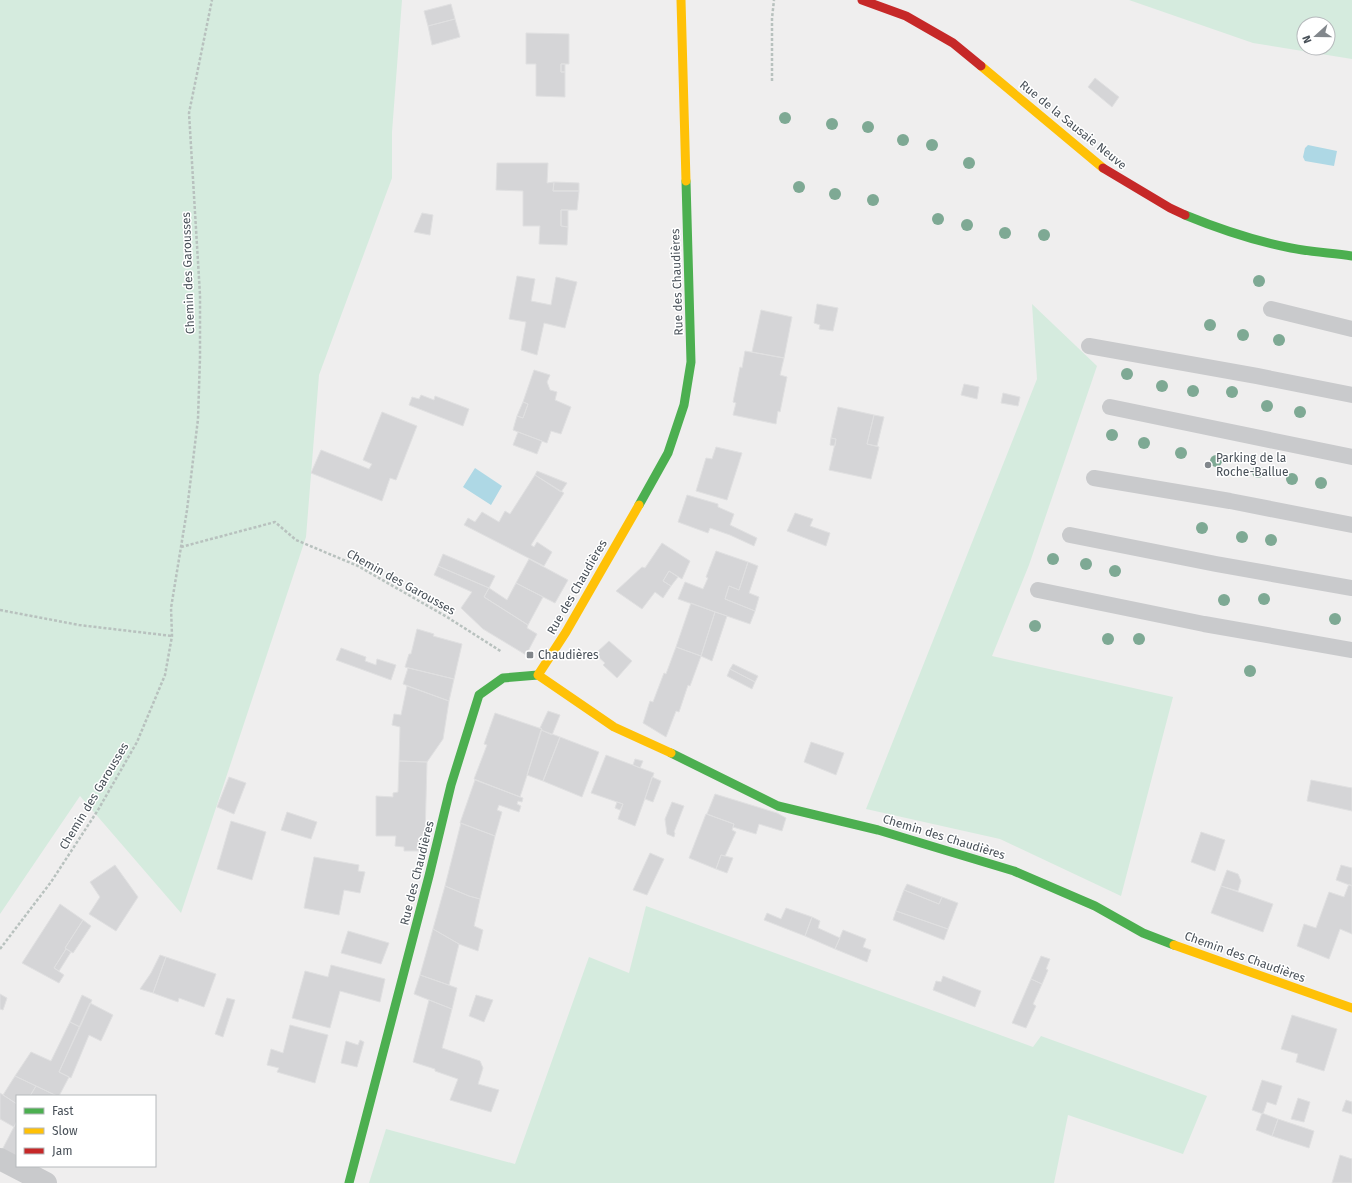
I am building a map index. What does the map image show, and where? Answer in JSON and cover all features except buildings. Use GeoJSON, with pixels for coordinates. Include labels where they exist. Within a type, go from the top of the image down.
{"type":"FeatureCollection","features":[{"type":"Feature","properties":{"kind":"street","name":"Rue des Chaudières"},"geometry":{"type":"LineString","coordinates":[[349,1183],[451,786],[479,695],[504,678],[538,675],[566,632],[668,453],[684,405],[691,362],[681,0]]}},
{"type":"Feature","properties":{"kind":"street","name":"Rue de la Sausaie Neuve"},"geometry":{"type":"LineString","coordinates":[[862,0],[906,16],[954,43],[1104,169],[1170,208],[1205,223],[1261,241],[1290,248],[1352,256]]}},
{"type":"Feature","properties":{"kind":"street","name":"Chemin des Chaudières"},"geometry":{"type":"LineString","coordinates":[[538,675],[614,727],[697,765],[778,806],[878,830],[1014,871],[1095,906],[1143,933],[1352,1008]]}},
{"type":"Feature","properties":{"kind":"street"},"geometry":{"type":"LineString","coordinates":[[0,1159],[46,1183]]}},
{"type":"Feature","properties":{"kind":"lane"},"geometry":{"type":"LineString","coordinates":[[1271,309],[1352,328]]}},
{"type":"Feature","properties":{"kind":"lane"},"geometry":{"type":"LineString","coordinates":[[1089,346],[1257,376],[1352,395]]}},
{"type":"Feature","properties":{"kind":"lane"},"geometry":{"type":"LineString","coordinates":[[1110,407],[1352,457]]}},
{"type":"Feature","properties":{"kind":"lane"},"geometry":{"type":"LineString","coordinates":[[1094,478],[1230,501],[1352,525]]}},
{"type":"Feature","properties":{"kind":"lane"},"geometry":{"type":"LineString","coordinates":[[1070,535],[1216,564],[1352,588]]}},
{"type":"Feature","properties":{"kind":"lane"},"geometry":{"type":"LineString","coordinates":[[1038,590],[1204,624],[1352,650]]}},
{"type":"Feature","properties":{"kind":"path","name":"Chemin des Garousses"},"geometry":{"type":"LineString","coordinates":[[0,949],[51,882],[98,810],[137,742],[165,675],[172,636],[171,608],[187,510],[198,419],[200,295],[189,113],[212,0]]}},
{"type":"Feature","properties":{"kind":"path"},"geometry":{"type":"LineString","coordinates":[[772,81],[772,18],[774,0]]}},
{"type":"Feature","properties":{"kind":"path","name":"Chemin des Garousses"},"geometry":{"type":"LineString","coordinates":[[181,547],[275,522],[296,540],[358,566],[447,617],[506,654]]}},
{"type":"Feature","properties":{"kind":"path"},"geometry":{"type":"LineString","coordinates":[[0,610],[79,625],[172,636]]}},
{"type":"Feature","properties":{"kind":"green space"},"geometry":{"type":"Polygon","coordinates":[[[0,0],[402,0],[392,132],[392,178],[319,375],[306,537],[181,913],[80,796],[0,914],[0,0]]]}},
{"type":"Feature","properties":{"kind":"green space"},"geometry":{"type":"Polygon","coordinates":[[[1129,0],[1352,0],[1352,59],[1333,56],[1336,56],[1336,16],[1296,16],[1296,50],[1253,43],[1129,0]]]}},
{"type":"Feature","properties":{"kind":"green space"},"geometry":{"type":"Polygon","coordinates":[[[1032,304],[1097,366],[1029,565],[992,656],[1173,697],[1121,896],[1000,839],[866,809],[1037,379],[1032,304]]]}},
{"type":"Feature","properties":{"kind":"green space"},"geometry":{"type":"Polygon","coordinates":[[[646,906],[1033,1047],[1041,1036],[1207,1096],[1183,1154],[1068,1115],[1054,1183],[369,1183],[386,1129],[515,1164],[589,957],[629,973],[646,906]]]}},
{"type":"Feature","properties":{"kind":"water"},"geometry":{"type":"Polygon","coordinates":[[[1308,145],[1337,151],[1334,166],[1305,161],[1303,157],[1305,148],[1308,145]]]}},
{"type":"Feature","properties":{"kind":"water"},"geometry":{"type":"Polygon","coordinates":[[[475,468],[502,486],[491,505],[463,487],[475,468]]]}},
{"type":"Feature","properties":{"kind":"traffic: fast"},"geometry":{"type":"LineString","coordinates":[[639,505],[668,453],[684,405],[691,362],[686,181]]}},
{"type":"Feature","properties":{"kind":"traffic: fast"},"geometry":{"type":"LineString","coordinates":[[1185,215],[1224,230],[1264,242],[1299,249],[1352,256]]}},
{"type":"Feature","properties":{"kind":"traffic: fast"},"geometry":{"type":"LineString","coordinates":[[349,1183],[429,876],[451,785],[479,695],[503,678],[538,675]]}},
{"type":"Feature","properties":{"kind":"traffic: fast"},"geometry":{"type":"LineString","coordinates":[[671,753],[778,806],[878,830],[1014,871],[1095,906],[1143,933],[1174,945]]}},
{"type":"Feature","properties":{"kind":"traffic: slow"},"geometry":{"type":"LineString","coordinates":[[681,0],[686,181]]}},
{"type":"Feature","properties":{"kind":"traffic: slow"},"geometry":{"type":"LineString","coordinates":[[981,66],[1103,168]]}},
{"type":"Feature","properties":{"kind":"traffic: slow"},"geometry":{"type":"LineString","coordinates":[[538,675],[566,632],[639,505]]}},
{"type":"Feature","properties":{"kind":"traffic: slow"},"geometry":{"type":"LineString","coordinates":[[538,675],[614,727],[671,753]]}},
{"type":"Feature","properties":{"kind":"traffic: slow"},"geometry":{"type":"LineString","coordinates":[[1174,945],[1352,1008]]}},
{"type":"Feature","properties":{"kind":"traffic: jam"},"geometry":{"type":"LineString","coordinates":[[862,0],[906,16],[953,43],[981,66]]}},
{"type":"Feature","properties":{"kind":"traffic: jam"},"geometry":{"type":"LineString","coordinates":[[1103,168],[1170,208],[1185,215]]}},
{"type":"Feature","properties":{"kind":"place","name":"Parking de la Roche-Ballue"},"geometry":{"type":"Point","coordinates":[1208,465]}},
{"type":"Feature","properties":{"kind":"place","name":"Chaudières"},"geometry":{"type":"Point","coordinates":[530,655]}}]}
